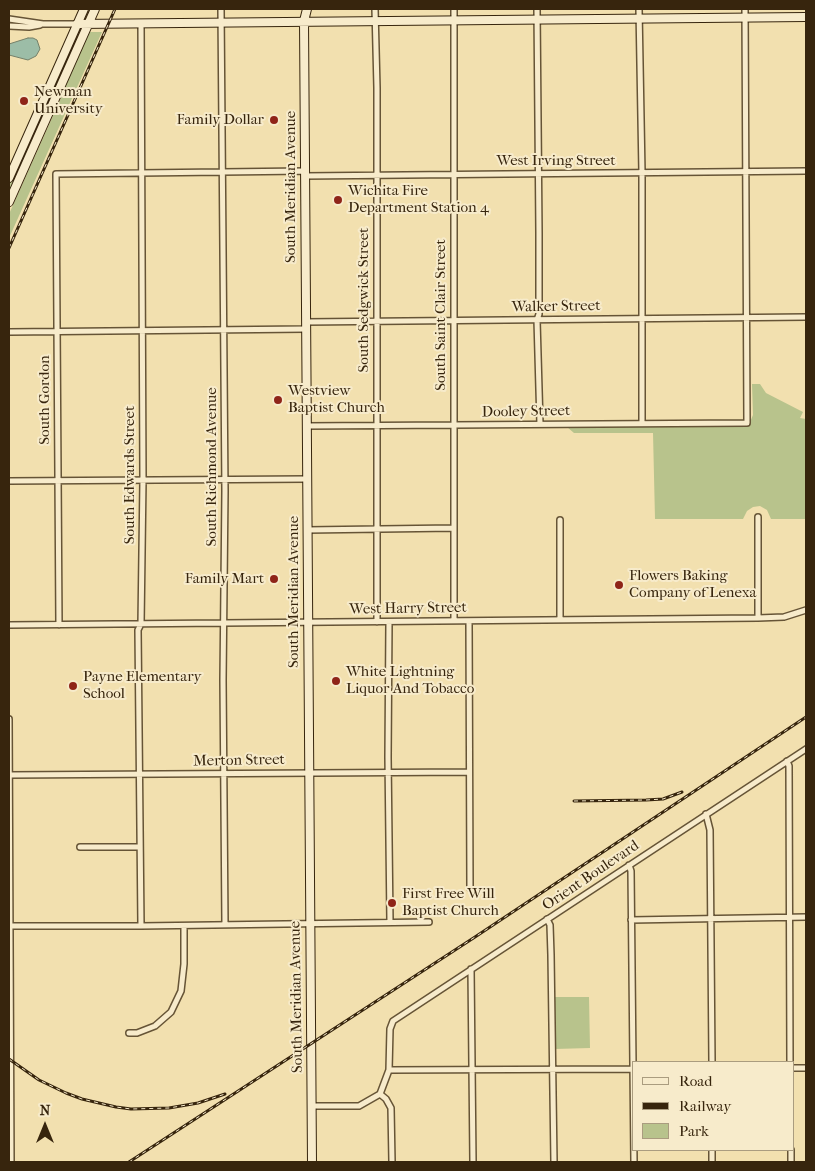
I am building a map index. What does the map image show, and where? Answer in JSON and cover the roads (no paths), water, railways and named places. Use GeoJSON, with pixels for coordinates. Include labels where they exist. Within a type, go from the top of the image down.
{"type":"FeatureCollection","features":[{"type":"Feature","properties":{"kind":"main road"},"geometry":{"type":"LineString","coordinates":[[9,178],[84,9]]}},
{"type":"Feature","properties":{"kind":"main road"},"geometry":{"type":"LineString","coordinates":[[9,202],[95,9]]}},
{"type":"Feature","properties":{"kind":"main road","name":"South Meridian Avenue"},"geometry":{"type":"LineString","coordinates":[[300,9],[304,21]]}},
{"type":"Feature","properties":{"kind":"main road","name":"South Meridian Avenue"},"geometry":{"type":"LineString","coordinates":[[306,9],[304,21],[307,623],[312,1162]]}},
{"type":"Feature","properties":{"kind":"main road"},"geometry":{"type":"LineString","coordinates":[[77,24],[640,19],[745,13],[806,17]]}},
{"type":"Feature","properties":{"kind":"street","name":"South Richmond Avenue"},"geometry":{"type":"LineString","coordinates":[[221,9],[226,924]]}},
{"type":"Feature","properties":{"kind":"street","name":"South Sedgwick Street"},"geometry":{"type":"LineString","coordinates":[[375,9],[377,622]]}},
{"type":"Feature","properties":{"kind":"street","name":"South Saint Clair Street"},"geometry":{"type":"LineString","coordinates":[[454,9],[454,621]]}},
{"type":"Feature","properties":{"kind":"street"},"geometry":{"type":"LineString","coordinates":[[537,9],[539,314],[537,320],[540,424]]}},
{"type":"Feature","properties":{"kind":"street"},"geometry":{"type":"LineString","coordinates":[[640,9],[643,319],[642,423]]}},
{"type":"Feature","properties":{"kind":"street"},"geometry":{"type":"LineString","coordinates":[[745,13],[747,318]]}},
{"type":"Feature","properties":{"kind":"street"},"geometry":{"type":"LineString","coordinates":[[9,19],[43,24],[77,24]]}},
{"type":"Feature","properties":{"kind":"street","name":"South Edwards Street"},"geometry":{"type":"LineString","coordinates":[[141,23],[143,480],[141,624],[138,630],[141,926]]}},
{"type":"Feature","properties":{"kind":"street"},"geometry":{"type":"LineString","coordinates":[[9,26],[28,28],[43,24]]}},
{"type":"Feature","properties":{"kind":"street","name":"West Irving Street"},"geometry":{"type":"LineString","coordinates":[[56,176],[56,174],[141,172],[377,175],[806,171]]}},
{"type":"Feature","properties":{"kind":"street","name":"South Gordon"},"geometry":{"type":"LineString","coordinates":[[56,176],[60,625]]}},
{"type":"Feature","properties":{"kind":"street","name":"Walker Street"},"geometry":{"type":"LineString","coordinates":[[9,332],[223,330],[377,322],[806,317]]}},
{"type":"Feature","properties":{"kind":"street","name":"Dooley Street"},"geometry":{"type":"LineString","coordinates":[[306,426],[747,423],[747,318]]}},
{"type":"Feature","properties":{"kind":"street"},"geometry":{"type":"LineString","coordinates":[[9,481],[307,479]]}},
{"type":"Feature","properties":{"kind":"street"},"geometry":{"type":"LineString","coordinates":[[758,517],[758,618]]}},
{"type":"Feature","properties":{"kind":"street"},"geometry":{"type":"LineString","coordinates":[[560,520],[560,620]]}},
{"type":"Feature","properties":{"kind":"street"},"geometry":{"type":"LineString","coordinates":[[307,530],[454,528]]}},
{"type":"Feature","properties":{"kind":"street","name":"West Harry Street"},"geometry":{"type":"LineString","coordinates":[[9,625],[758,618],[784,617],[806,610]]}},
{"type":"Feature","properties":{"kind":"street"},"geometry":{"type":"LineString","coordinates":[[468,621],[470,888]]}},
{"type":"Feature","properties":{"kind":"street"},"geometry":{"type":"LineString","coordinates":[[389,622],[390,922]]}},
{"type":"Feature","properties":{"kind":"street"},"geometry":{"type":"LineString","coordinates":[[9,719],[11,1162]]}},
{"type":"Feature","properties":{"kind":"street","name":"Orient Boulevard"},"geometry":{"type":"LineString","coordinates":[[389,1070],[391,1025],[393,1020],[806,749]]}},
{"type":"Feature","properties":{"kind":"street"},"geometry":{"type":"LineString","coordinates":[[787,761],[789,766],[790,1061]]}},
{"type":"Feature","properties":{"kind":"street","name":"Merton Street"},"geometry":{"type":"LineString","coordinates":[[9,775],[469,772]]}},
{"type":"Feature","properties":{"kind":"street"},"geometry":{"type":"LineString","coordinates":[[706,814],[710,830],[712,1061]]}},
{"type":"Feature","properties":{"kind":"street"},"geometry":{"type":"LineString","coordinates":[[80,847],[140,847]]}},
{"type":"Feature","properties":{"kind":"street"},"geometry":{"type":"LineString","coordinates":[[629,865],[631,871],[633,1061]]}},
{"type":"Feature","properties":{"kind":"street"},"geometry":{"type":"LineString","coordinates":[[631,920],[806,917]]}},
{"type":"Feature","properties":{"kind":"street"},"geometry":{"type":"LineString","coordinates":[[548,919],[551,955],[554,1162]]}},
{"type":"Feature","properties":{"kind":"street"},"geometry":{"type":"LineString","coordinates":[[10,926],[184,926],[429,922]]}},
{"type":"Feature","properties":{"kind":"street"},"geometry":{"type":"LineString","coordinates":[[129,1033],[137,1033],[155,1026],[171,1012],[181,991],[184,964],[184,926]]}},
{"type":"Feature","properties":{"kind":"street"},"geometry":{"type":"LineString","coordinates":[[471,969],[473,1162]]}},
{"type":"Feature","properties":{"kind":"street"},"geometry":{"type":"LineString","coordinates":[[312,1106],[359,1106],[380,1094],[389,1070],[632,1069]]}},
{"type":"Feature","properties":{"kind":"street"},"geometry":{"type":"LineString","coordinates":[[380,1094],[386,1099],[391,1108],[392,1162]]}},
{"type":"Feature","properties":{"kind":"railway"},"geometry":{"type":"LineString","coordinates":[[9,248],[115,9]]}},
{"type":"Feature","properties":{"kind":"railway"},"geometry":{"type":"LineString","coordinates":[[129,1162],[475,937],[806,717]]}},
{"type":"Feature","properties":{"kind":"railway"},"geometry":{"type":"LineString","coordinates":[[574,801],[663,799],[682,792]]}},
{"type":"Feature","properties":{"kind":"railway"},"geometry":{"type":"LineString","coordinates":[[9,1059],[39,1080],[66,1093],[116,1107],[131,1109],[169,1108],[198,1103],[225,1094]]}},
{"type":"Feature","properties":{"kind":"place","name":"Newman University"},"geometry":{"type":"Point","coordinates":[24,101]}},
{"type":"Feature","properties":{"kind":"place","name":"Family Dollar"},"geometry":{"type":"Point","coordinates":[274,120]}},
{"type":"Feature","properties":{"kind":"place","name":"Wichita Fire Department Station 4"},"geometry":{"type":"Point","coordinates":[338,200]}},
{"type":"Feature","properties":{"kind":"place","name":"Westview Baptist Church"},"geometry":{"type":"Point","coordinates":[278,400]}},
{"type":"Feature","properties":{"kind":"place","name":"Family Mart"},"geometry":{"type":"Point","coordinates":[274,579]}},
{"type":"Feature","properties":{"kind":"place","name":"Flowers Baking Company of Lenexa"},"geometry":{"type":"Point","coordinates":[619,585]}},
{"type":"Feature","properties":{"kind":"place","name":"White Lightning Liquor And Tobacco"},"geometry":{"type":"Point","coordinates":[336,681]}},
{"type":"Feature","properties":{"kind":"place","name":"Payne Elementary School"},"geometry":{"type":"Point","coordinates":[73,686]}},
{"type":"Feature","properties":{"kind":"place","name":"First Free Will Baptist Church"},"geometry":{"type":"Point","coordinates":[392,903]}}]}
